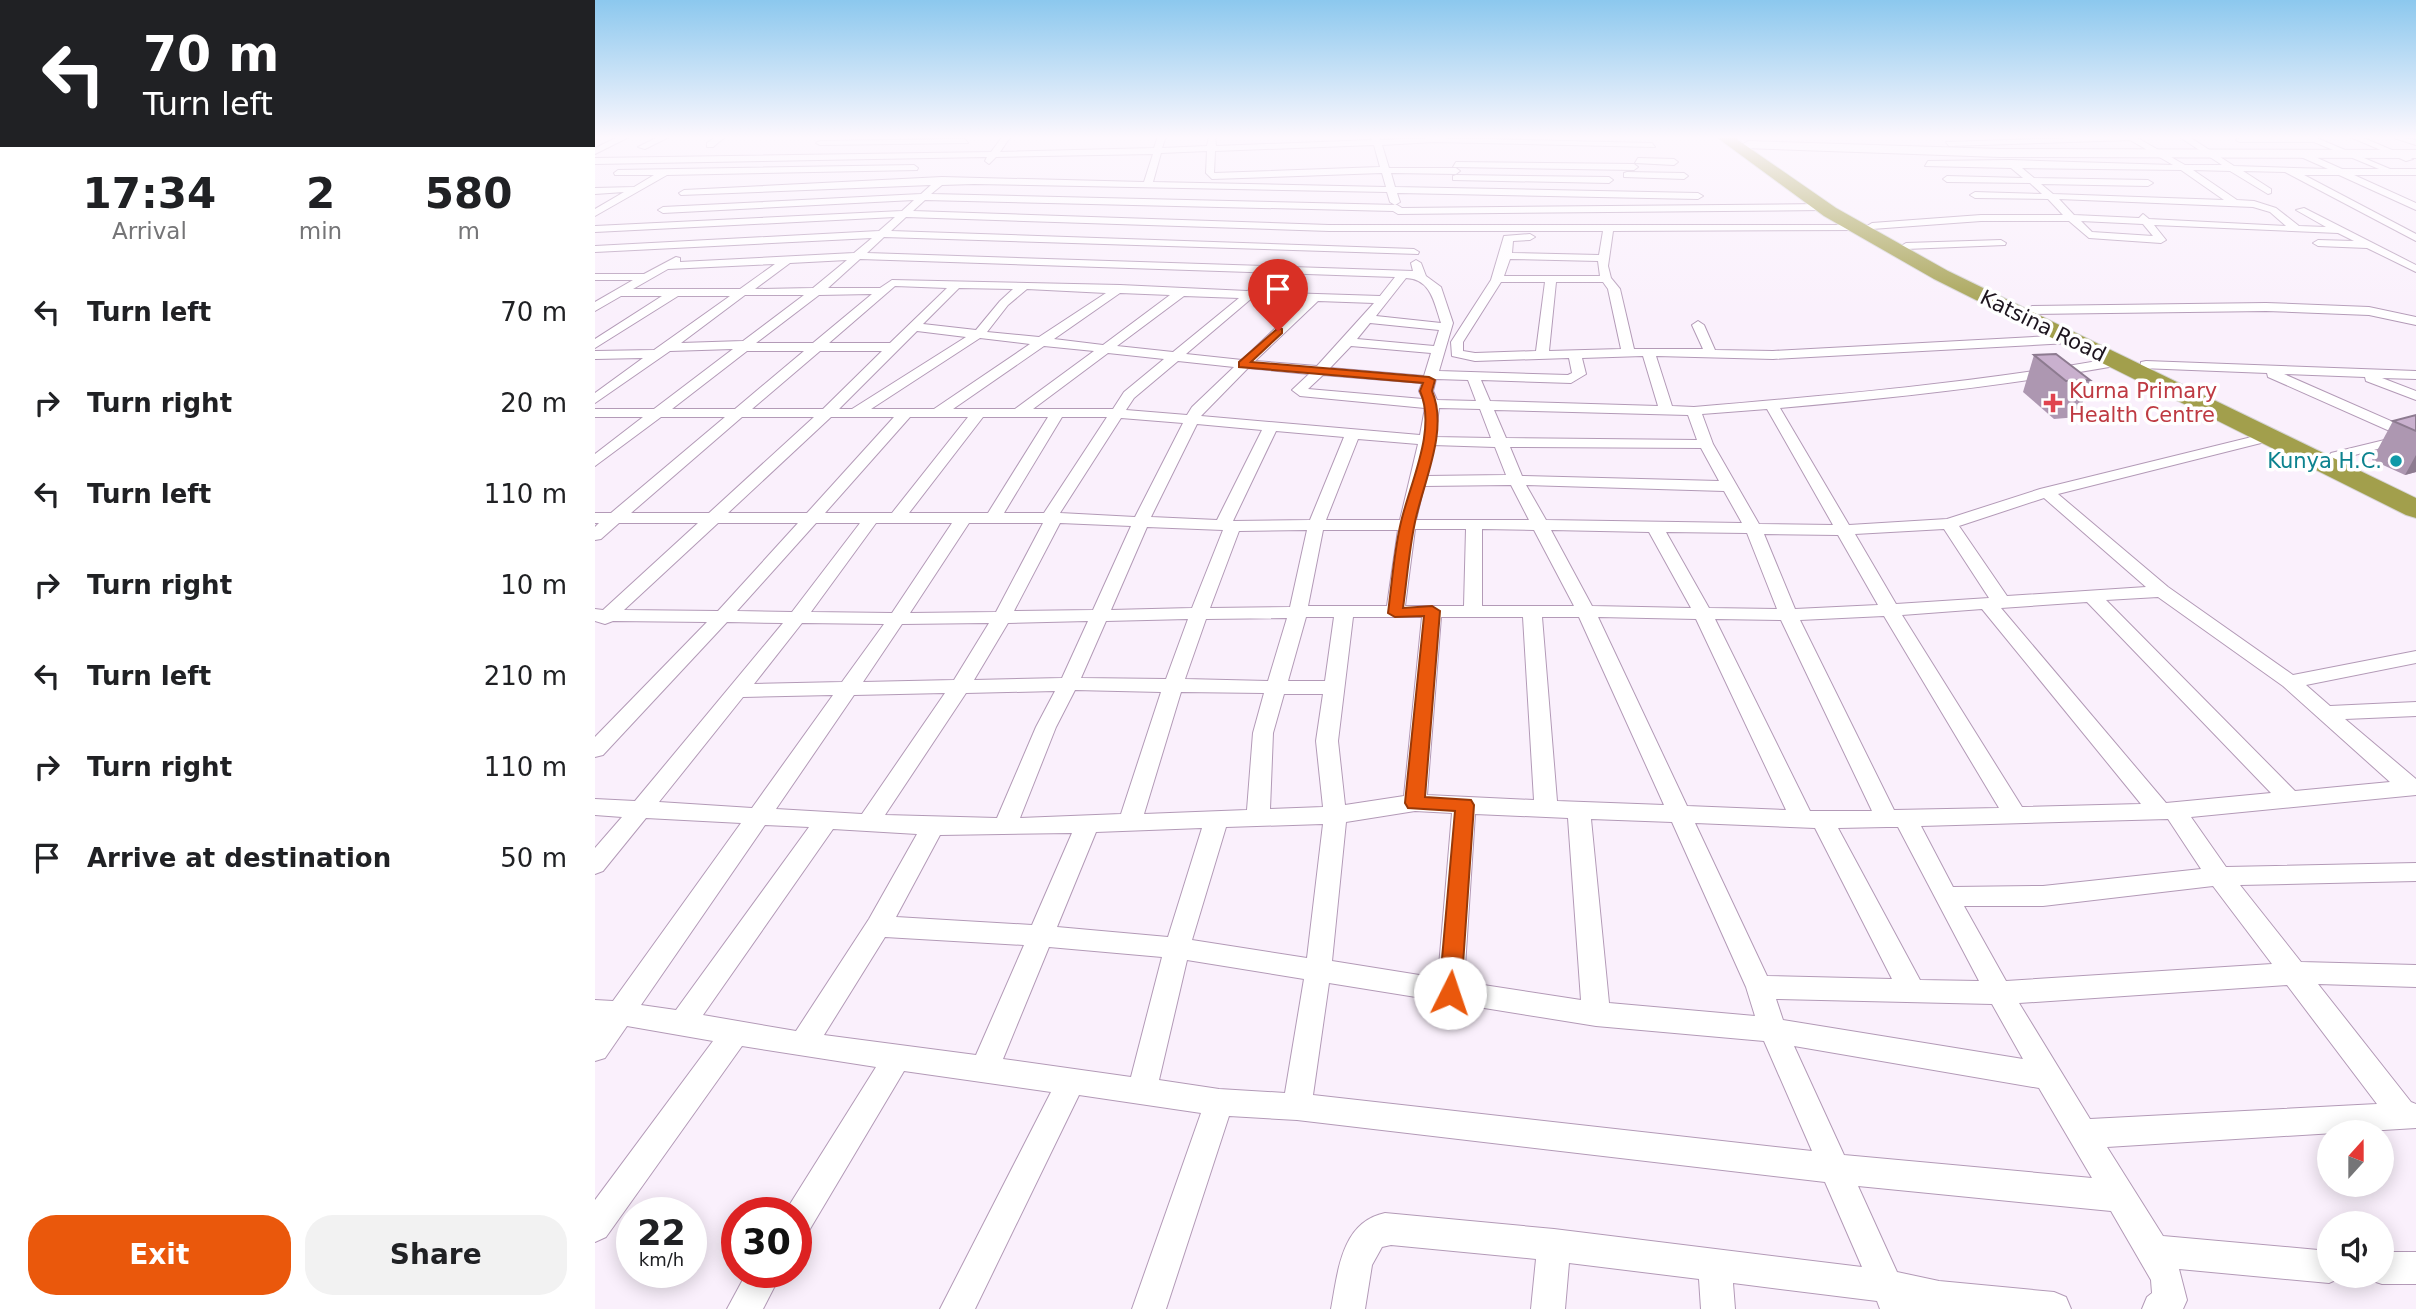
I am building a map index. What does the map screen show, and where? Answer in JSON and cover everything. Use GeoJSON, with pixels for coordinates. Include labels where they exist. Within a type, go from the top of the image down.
{"type":"FeatureCollection","features":[{"type":"Feature","properties":{"kind":"highway","name":"Katsina Road"},"geometry":{"type":"LineString","coordinates":[[1809,197],[1823,207],[2032,310],[2416,495]]}},
{"type":"Feature","properties":{"kind":"highway","name":"Katsina Road"},"geometry":{"type":"LineString","coordinates":[[1822,197],[1941,275],[2416,509]]}},
{"type":"Feature","properties":{"kind":"street"},"geometry":{"type":"LineString","coordinates":[[595,213],[623,197]]}},
{"type":"Feature","properties":{"kind":"street"},"geometry":{"type":"LineString","coordinates":[[639,228],[679,197]]}},
{"type":"Feature","properties":{"kind":"street"},"geometry":{"type":"LineString","coordinates":[[663,209],[919,197]]}},
{"type":"Feature","properties":{"kind":"street"},"geometry":{"type":"LineString","coordinates":[[595,461],[859,256],[921,197]]}},
{"type":"Feature","properties":{"kind":"street"},"geometry":{"type":"LineString","coordinates":[[925,197],[1619,212],[1823,207]]}},
{"type":"Feature","properties":{"kind":"street"},"geometry":{"type":"LineString","coordinates":[[946,236],[1028,197]]}},
{"type":"Feature","properties":{"kind":"street"},"geometry":{"type":"LineString","coordinates":[[1133,202],[1139,197]]}},
{"type":"Feature","properties":{"kind":"street"},"geometry":{"type":"LineString","coordinates":[[1243,205],[1254,197]]}},
{"type":"Feature","properties":{"kind":"street"},"geometry":{"type":"LineString","coordinates":[[1392,197],[1414,252],[1419,275],[1426,283],[1436,287],[1447,318],[1426,391],[1431,404],[1429,438],[1407,524],[1395,613]]}},
{"type":"Feature","properties":{"kind":"street"},"geometry":{"type":"LineString","coordinates":[[1450,210],[1453,197]]}},
{"type":"Feature","properties":{"kind":"street"},"geometry":{"type":"LineString","coordinates":[[1566,197],[1566,210]]}},
{"type":"Feature","properties":{"kind":"street"},"geometry":{"type":"LineString","coordinates":[[1619,212],[1620,197]]}},
{"type":"Feature","properties":{"kind":"street"},"geometry":{"type":"LineString","coordinates":[[2051,197],[2069,218],[2091,236],[2161,240],[2125,198]]}},
{"type":"Feature","properties":{"kind":"street"},"geometry":{"type":"LineString","coordinates":[[2091,197],[2265,206],[2273,209],[2322,258]]}},
{"type":"Feature","properties":{"kind":"street"},"geometry":{"type":"LineString","coordinates":[[2165,197],[2168,200]]}},
{"type":"Feature","properties":{"kind":"street"},"geometry":{"type":"LineString","coordinates":[[2225,197],[2235,204]]}},
{"type":"Feature","properties":{"kind":"street"},"geometry":{"type":"LineString","coordinates":[[2337,197],[2416,239]]}},
{"type":"Feature","properties":{"kind":"street"},"geometry":{"type":"LineString","coordinates":[[2395,197],[2414,206]]}},
{"type":"Feature","properties":{"kind":"street"},"geometry":{"type":"LineString","coordinates":[[998,285],[1028,262],[1066,240],[1121,202]]}},
{"type":"Feature","properties":{"kind":"street"},"geometry":{"type":"LineString","coordinates":[[2351,205],[2375,205]]}},
{"type":"Feature","properties":{"kind":"street"},"geometry":{"type":"LineString","coordinates":[[2387,205],[2414,206]]}},
{"type":"Feature","properties":{"kind":"street"},"geometry":{"type":"LineString","coordinates":[[2060,206],[2292,228]]}},
{"type":"Feature","properties":{"kind":"street"},"geometry":{"type":"LineString","coordinates":[[2301,210],[2416,269]]}},
{"type":"Feature","properties":{"kind":"street"},"geometry":{"type":"LineString","coordinates":[[595,229],[902,214],[1607,234]]}},
{"type":"Feature","properties":{"kind":"street"},"geometry":{"type":"LineString","coordinates":[[2069,339],[1800,354],[1628,352],[1475,357],[1456,353],[1457,342],[1496,279],[1508,238],[1512,237],[1864,227],[1976,218],[2069,218],[2341,230]]}},
{"type":"Feature","properties":{"kind":"street"},"geometry":{"type":"LineString","coordinates":[[595,307],[702,243],[728,223]]}},
{"type":"Feature","properties":{"kind":"street"},"geometry":{"type":"LineString","coordinates":[[936,414],[1216,224]]}},
{"type":"Feature","properties":{"kind":"street"},"geometry":{"type":"LineString","coordinates":[[869,821],[960,686],[1002,617],[1051,519],[1117,413],[1143,382],[1177,357],[1328,228]]}},
{"type":"Feature","properties":{"kind":"street"},"geometry":{"type":"LineString","coordinates":[[595,249],[883,233],[1414,252]]}},
{"type":"Feature","properties":{"kind":"street"},"geometry":{"type":"LineString","coordinates":[[2156,233],[2367,245]]}},
{"type":"Feature","properties":{"kind":"street"},"geometry":{"type":"LineString","coordinates":[[1607,234],[1603,258],[1606,279],[1614,289],[1628,352]]}},
{"type":"Feature","properties":{"kind":"street"},"geometry":{"type":"LineString","coordinates":[[2356,238],[2380,239]]}},
{"type":"Feature","properties":{"kind":"street"},"geometry":{"type":"LineString","coordinates":[[2392,239],[2416,239]]}},
{"type":"Feature","properties":{"kind":"street"},"geometry":{"type":"LineString","coordinates":[[1906,246],[2001,243]]}},
{"type":"Feature","properties":{"kind":"street"},"geometry":{"type":"LineString","coordinates":[[665,266],[859,256],[1419,275]]}},
{"type":"Feature","properties":{"kind":"street"},"geometry":{"type":"LineString","coordinates":[[1504,256],[1603,258]]}},
{"type":"Feature","properties":{"kind":"street"},"geometry":{"type":"LineString","coordinates":[[595,399],[787,260]]}},
{"type":"Feature","properties":{"kind":"street"},"geometry":{"type":"LineString","coordinates":[[1403,274],[1347,342],[1299,391],[1431,404],[1694,411],[1925,390],[2042,375],[2115,362]]}},
{"type":"Feature","properties":{"kind":"street"},"geometry":{"type":"LineString","coordinates":[[595,277],[646,277]]}},
{"type":"Feature","properties":{"kind":"street"},"geometry":{"type":"LineString","coordinates":[[1496,279],[1606,279]]}},
{"type":"Feature","properties":{"kind":"street"},"geometry":{"type":"LineString","coordinates":[[1542,355],[1551,280]]}},
{"type":"Feature","properties":{"kind":"street"},"geometry":{"type":"LineString","coordinates":[[595,535],[881,291],[896,282],[1384,300]]}},
{"type":"Feature","properties":{"kind":"street"},"geometry":{"type":"LineString","coordinates":[[599,619],[827,413],[957,284]]}},
{"type":"Feature","properties":{"kind":"street"},"geometry":{"type":"LineString","coordinates":[[855,413],[980,333],[1004,303],[1024,286]]}},
{"type":"Feature","properties":{"kind":"street"},"geometry":{"type":"LineString","coordinates":[[595,299],[676,293],[881,291]]}},
{"type":"Feature","properties":{"kind":"street"},"geometry":{"type":"LineString","coordinates":[[1018,413],[1182,292]]}},
{"type":"Feature","properties":{"kind":"street"},"geometry":{"type":"LineString","coordinates":[[595,344],[676,293]]}},
{"type":"Feature","properties":{"kind":"street"},"geometry":{"type":"LineString","coordinates":[[1006,828],[1031,759],[1069,684],[1142,521],[1197,410],[1242,364],[1314,298]]}},
{"type":"Feature","properties":{"kind":"street"},"geometry":{"type":"LineString","coordinates":[[2032,310],[2266,307],[2369,312],[2416,321]]}},
{"type":"Feature","properties":{"kind":"street"},"geometry":{"type":"LineString","coordinates":[[1366,319],[1446,327]]}},
{"type":"Feature","properties":{"kind":"street"},"geometry":{"type":"LineString","coordinates":[[1698,325],[1711,354]]}},
{"type":"Feature","properties":{"kind":"street"},"geometry":{"type":"LineString","coordinates":[[913,327],[1242,364],[1430,378],[1571,379],[1579,374],[1575,354]]}},
{"type":"Feature","properties":{"kind":"street"},"geometry":{"type":"LineString","coordinates":[[1347,342],[1439,350]]}},
{"type":"Feature","properties":{"kind":"street"},"geometry":{"type":"LineString","coordinates":[[595,355],[743,346],[893,347]]}},
{"type":"Feature","properties":{"kind":"street"},"geometry":{"type":"LineString","coordinates":[[1648,352],[1667,411]]}},
{"type":"Feature","properties":{"kind":"street"},"geometry":{"type":"LineString","coordinates":[[2146,365],[2416,375]]}},
{"type":"Feature","properties":{"kind":"street"},"geometry":{"type":"LineString","coordinates":[[2262,370],[2416,437]]}},
{"type":"Feature","properties":{"kind":"street"},"geometry":{"type":"LineString","coordinates":[[2357,373],[2416,396]]}},
{"type":"Feature","properties":{"kind":"street"},"geometry":{"type":"LineString","coordinates":[[1473,377],[1516,480],[1586,611],[1759,988],[1773,1030],[1837,1169],[1891,1298]]}},
{"type":"Feature","properties":{"kind":"street"},"geometry":{"type":"LineString","coordinates":[[1772,405],[1890,610],[2015,815]]}},
{"type":"Feature","properties":{"kind":"street"},"geometry":{"type":"LineString","coordinates":[[1694,411],[1706,444],[1753,528],[1788,615],[1896,819],[1945,897],[2046,1076],[2154,1251],[2167,1279],[2170,1300],[2159,1309]]}},
{"type":"Feature","properties":{"kind":"street"},"geometry":{"type":"LineString","coordinates":[[595,412],[1117,413],[1429,438],[1447,442],[1706,444]]}},
{"type":"Feature","properties":{"kind":"street"},"geometry":{"type":"LineString","coordinates":[[992,519],[1058,413]]}},
{"type":"Feature","properties":{"kind":"street"},"geometry":{"type":"LineString","coordinates":[[595,750],[725,615],[905,414]]}},
{"type":"Feature","properties":{"kind":"street"},"geometry":{"type":"LineString","coordinates":[[896,519],[978,414]]}},
{"type":"Feature","properties":{"kind":"street"},"geometry":{"type":"LineString","coordinates":[[1130,824],[1173,684],[1228,525],[1271,427]]}},
{"type":"Feature","properties":{"kind":"street"},"geometry":{"type":"LineString","coordinates":[[1258,819],[1263,733],[1298,612],[1316,526],[1353,434]]}},
{"type":"Feature","properties":{"kind":"street"},"geometry":{"type":"LineString","coordinates":[[595,518],[1051,519],[1228,525],[1474,524],[1845,530],[1949,524],[2046,492],[2268,437]]}},
{"type":"Feature","properties":{"kind":"street"},"geometry":{"type":"LineString","coordinates":[[2336,456],[2416,437]]}},
{"type":"Feature","properties":{"kind":"street"},"geometry":{"type":"LineString","coordinates":[[1419,481],[1516,480],[1730,486]]}},
{"type":"Feature","properties":{"kind":"street"},"geometry":{"type":"LineString","coordinates":[[2046,492],[2162,590],[2290,682],[2413,788]]}},
{"type":"Feature","properties":{"kind":"street"},"geometry":{"type":"LineString","coordinates":[[595,864],[797,618],[871,519]]}},
{"type":"Feature","properties":{"kind":"street"},"geometry":{"type":"LineString","coordinates":[[595,1049],[609,1013],[759,816],[897,619],[963,519]]}},
{"type":"Feature","properties":{"kind":"street"},"geometry":{"type":"LineString","coordinates":[[1473,612],[1474,524]]}},
{"type":"Feature","properties":{"kind":"street"},"geometry":{"type":"LineString","coordinates":[[1949,524],[1995,603],[2167,811],[2410,1116]]}},
{"type":"Feature","properties":{"kind":"street"},"geometry":{"type":"LineString","coordinates":[[1655,527],[1812,820],[1912,991]]}},
{"type":"Feature","properties":{"kind":"street"},"geometry":{"type":"LineString","coordinates":[[599,619],[725,615],[897,619],[1432,611],[1788,615],[2162,590]]}},
{"type":"Feature","properties":{"kind":"street"},"geometry":{"type":"LineString","coordinates":[[2092,596],[2290,799]]}},
{"type":"Feature","properties":{"kind":"street"},"geometry":{"type":"LineString","coordinates":[[1415,803],[1432,611]]}},
{"type":"Feature","properties":{"kind":"street"},"geometry":{"type":"LineString","coordinates":[[1532,612],[1546,807]]}},
{"type":"Feature","properties":{"kind":"street"},"geometry":{"type":"LineString","coordinates":[[1297,1107],[1318,972],[1335,815],[1327,741],[1344,613]]}},
{"type":"Feature","properties":{"kind":"street"},"geometry":{"type":"LineString","coordinates":[[2290,682],[2416,657]]}},
{"type":"Feature","properties":{"kind":"street"},"geometry":{"type":"LineString","coordinates":[[738,691],[1069,684],[1276,685],[1334,688]]}},
{"type":"Feature","properties":{"kind":"street"},"geometry":{"type":"LineString","coordinates":[[2327,713],[2416,709]]}},
{"type":"Feature","properties":{"kind":"street"},"geometry":{"type":"LineString","coordinates":[[595,807],[1006,828],[1335,815],[1415,803],[1812,820],[2167,811],[2413,788]]}},
{"type":"Feature","properties":{"kind":"street"},"geometry":{"type":"LineString","coordinates":[[1450,993],[1464,805]]}},
{"type":"Feature","properties":{"kind":"street"},"geometry":{"type":"LineString","coordinates":[[1579,808],[1596,1014]]}},
{"type":"Feature","properties":{"kind":"street"},"geometry":{"type":"LineString","coordinates":[[682,1024],[719,968],[827,820]]}},
{"type":"Feature","properties":{"kind":"street"},"geometry":{"type":"LineString","coordinates":[[1142,1090],[1177,948],[1216,821]]}},
{"type":"Feature","properties":{"kind":"street"},"geometry":{"type":"LineString","coordinates":[[985,1068],[1087,825]]}},
{"type":"Feature","properties":{"kind":"street"},"geometry":{"type":"LineString","coordinates":[[803,1044],[878,926],[933,826]]}},
{"type":"Feature","properties":{"kind":"street"},"geometry":{"type":"LineString","coordinates":[[1945,897],[2043,895],[2219,876],[2416,872]]}},
{"type":"Feature","properties":{"kind":"street"},"geometry":{"type":"LineString","coordinates":[[878,926],[1177,948],[1596,1014],[1773,1030],[2046,1076]]}},
{"type":"Feature","properties":{"kind":"street"},"geometry":{"type":"LineString","coordinates":[[1759,988],[2000,993],[2296,973],[2416,976]]}},
{"type":"Feature","properties":{"kind":"street"},"geometry":{"type":"LineString","coordinates":[[609,1013],[803,1044],[1219,1102],[1297,1107],[1837,1169],[2120,1196]]}},
{"type":"Feature","properties":{"kind":"street"},"geometry":{"type":"LineString","coordinates":[[595,1226],[735,1033]]}},
{"type":"Feature","properties":{"kind":"street"},"geometry":{"type":"LineString","coordinates":[[812,1197],[897,1056]]}},
{"type":"Feature","properties":{"kind":"street"},"geometry":{"type":"LineString","coordinates":[[957,1309],[1072,1080]]}},
{"type":"Feature","properties":{"kind":"street"},"geometry":{"type":"LineString","coordinates":[[1149,1309],[1219,1102]]}},
{"type":"Feature","properties":{"kind":"street"},"geometry":{"type":"LineString","coordinates":[[2081,1134],[2410,1116]]}},
{"type":"Feature","properties":{"kind":"street"},"geometry":{"type":"LineString","coordinates":[[1348,1309],[1360,1251],[1369,1238],[1381,1230],[1402,1229],[1555,1245],[1714,1267],[1891,1298],[1939,1298],[2054,1309]]}},
{"type":"Feature","properties":{"kind":"street"},"geometry":{"type":"LineString","coordinates":[[1548,1309],[1555,1245]]}},
{"type":"Feature","properties":{"kind":"street"},"geometry":{"type":"LineString","coordinates":[[2154,1251],[2317,1266]]}},
{"type":"Feature","properties":{"kind":"street"},"geometry":{"type":"LineString","coordinates":[[1714,1267],[1718,1309]]}},
{"type":"Feature","properties":{"kind":"street"},"geometry":{"type":"LineString","coordinates":[[2394,1268],[2416,1268]]}},
{"type":"Feature","properties":{"kind":"street"},"geometry":{"type":"LineString","coordinates":[[744,1309],[757,1288]]}},
{"type":"Feature","properties":{"kind":"building"},"geometry":{"type":"Polygon","coordinates":[[[2056,354],[2090,380],[2066,381],[2034,355],[2056,354]]]}},
{"type":"Feature","properties":{"kind":"building"},"geometry":{"type":"Polygon","coordinates":[[[2416,415],[2416,431],[2393,421],[2416,415]]]}},
{"type":"Feature","properties":{"kind":"place","name":"Kurna Primary Health Centre"},"geometry":{"type":"Point","coordinates":[2053,403]}},
{"type":"Feature","properties":{"kind":"place","name":"Kunya H.C."},"geometry":{"type":"Point","coordinates":[2396,461]}},
{"type":"Feature","properties":{"kind":"route"},"geometry":{"type":"LineString","coordinates":[[1278,331],[1242,364],[1429,380],[1426,391],[1432,416],[1429,438],[1407,524],[1395,613],[1432,611],[1415,803],[1464,805],[1450,993]]}}]}
